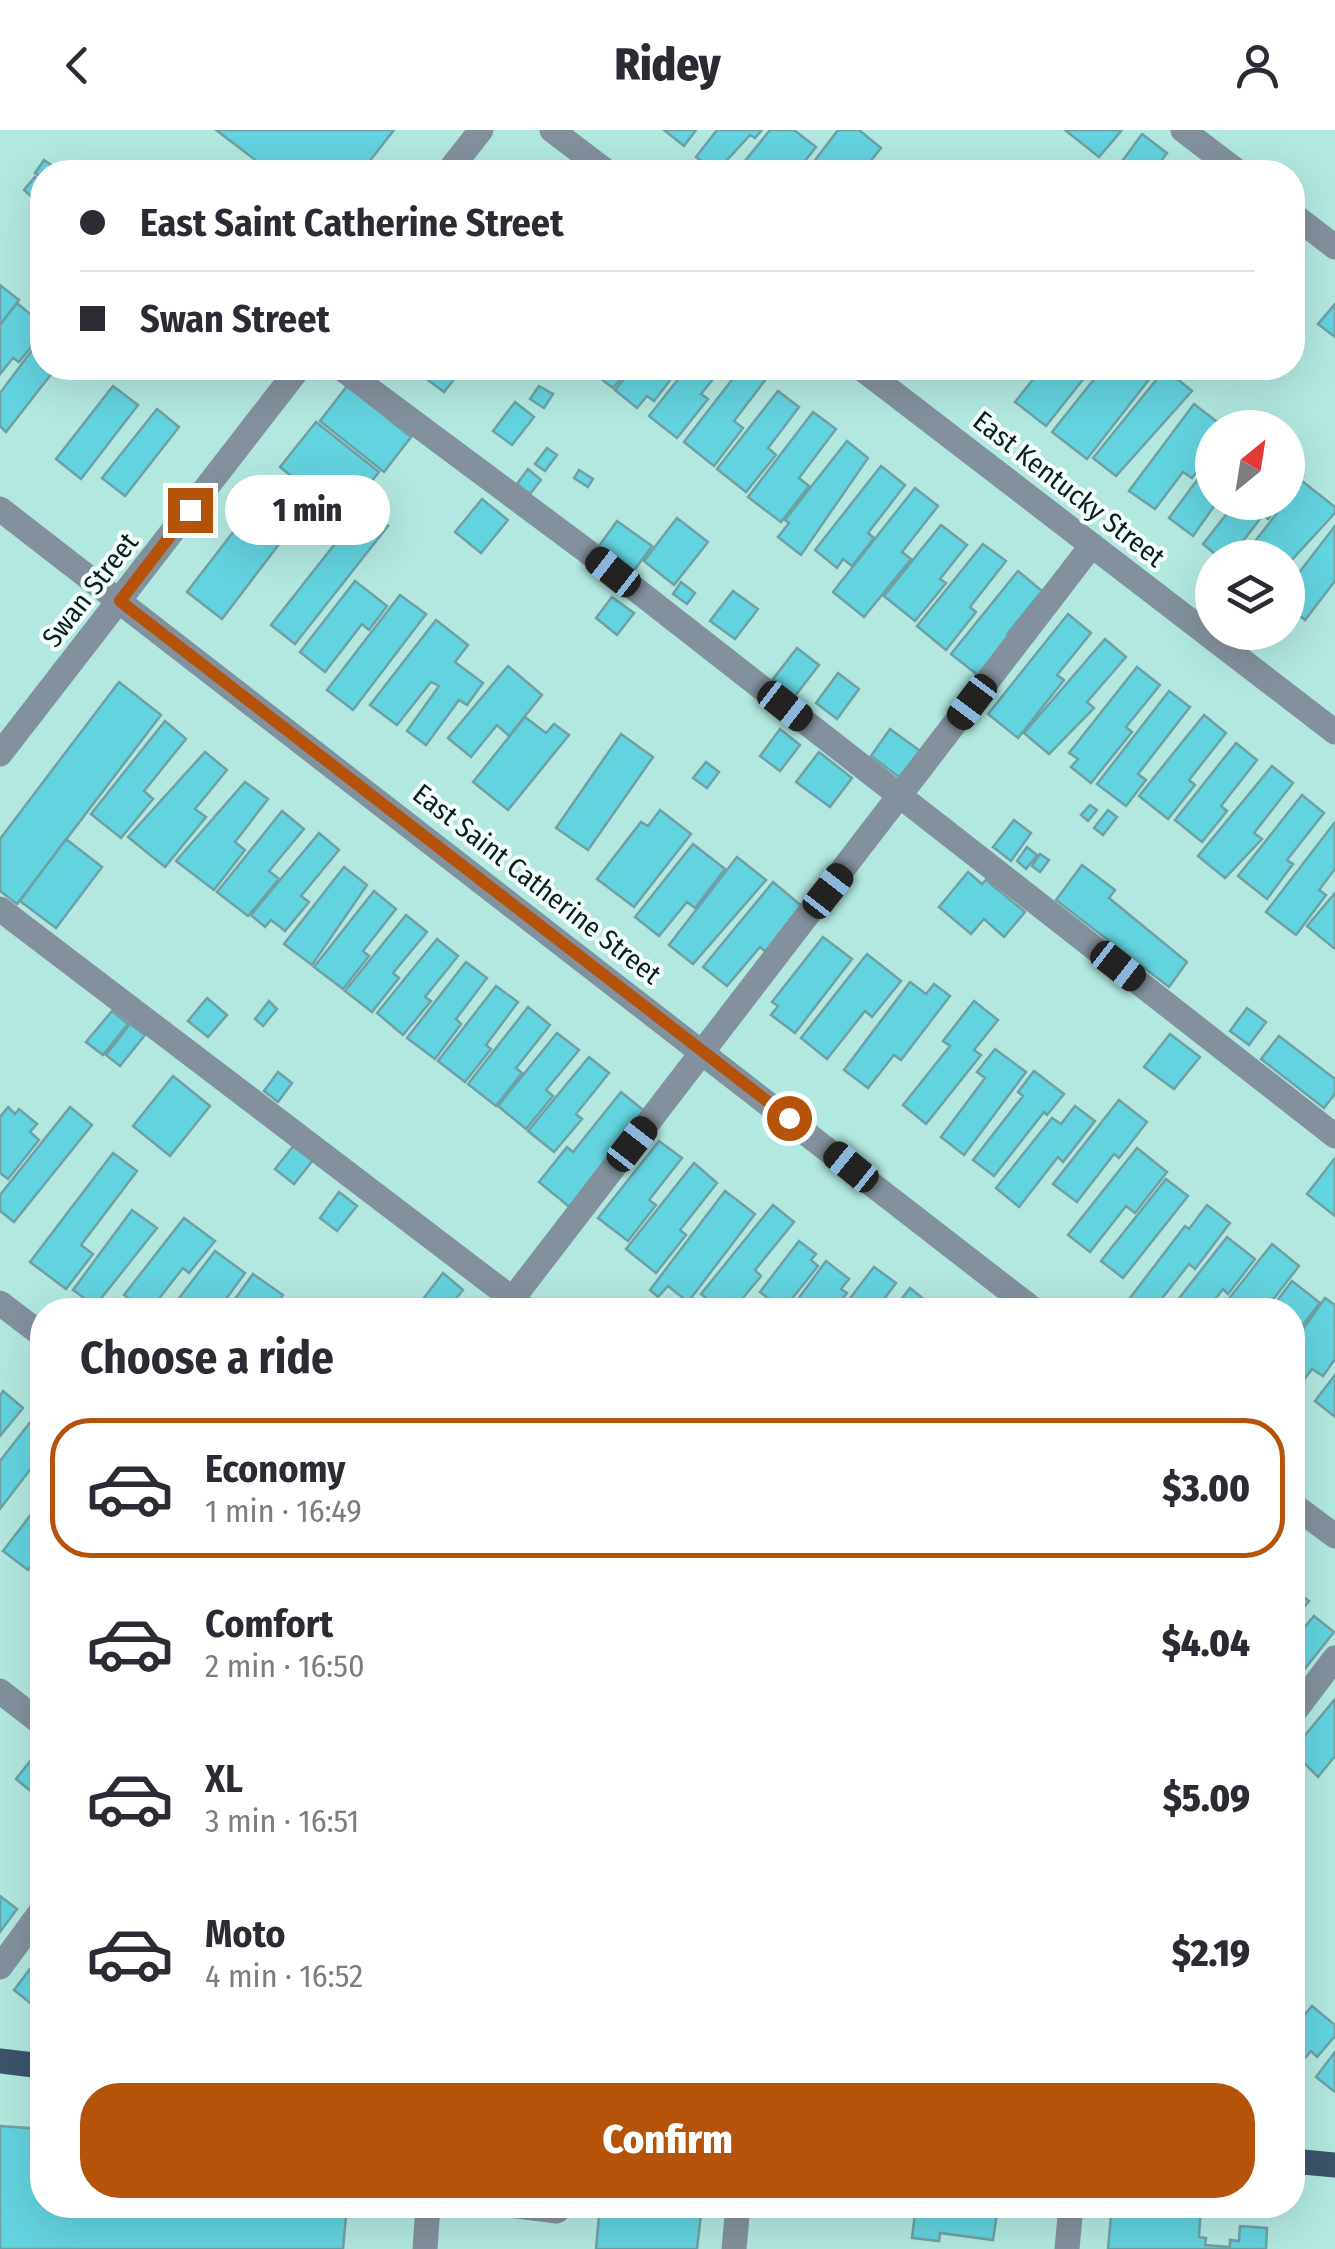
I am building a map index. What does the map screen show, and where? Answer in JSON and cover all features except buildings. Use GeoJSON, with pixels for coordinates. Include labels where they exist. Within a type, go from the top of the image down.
{"type":"FeatureCollection","features":[{"type":"Feature","properties":{"kind":"main road"},"geometry":{"type":"LineString","coordinates":[[0,2061],[30,2065]]}},
{"type":"Feature","properties":{"kind":"main road"},"geometry":{"type":"LineString","coordinates":[[1305,2163],[1335,2165]]}},
{"type":"Feature","properties":{"kind":"street"},"geometry":{"type":"LineString","coordinates":[[457,160],[481,130]]}},
{"type":"Feature","properties":{"kind":"street"},"geometry":{"type":"LineString","coordinates":[[552,130],[591,160]]}},
{"type":"Feature","properties":{"kind":"street"},"geometry":{"type":"LineString","coordinates":[[1183,130],[1222,160]]}},
{"type":"Feature","properties":{"kind":"street"},"geometry":{"type":"LineString","coordinates":[[1305,224],[1335,247]]}},
{"type":"Feature","properties":{"kind":"street","name":"Swan Street"},"geometry":{"type":"LineString","coordinates":[[0,754],[290,380]]}},
{"type":"Feature","properties":{"kind":"street"},"geometry":{"type":"LineString","coordinates":[[357,380],[584,549],[1335,1136]]}},
{"type":"Feature","properties":{"kind":"street","name":"East Kentucky Street"},"geometry":{"type":"LineString","coordinates":[[877,380],[1335,732]]}},
{"type":"Feature","properties":{"kind":"street","name":"East Saint Catherine Street"},"geometry":{"type":"LineString","coordinates":[[0,509],[1019,1298]]}},
{"type":"Feature","properties":{"kind":"street"},"geometry":{"type":"LineString","coordinates":[[520,1298],[1092,544]]}},
{"type":"Feature","properties":{"kind":"street"},"geometry":{"type":"LineString","coordinates":[[0,908],[504,1298]]}},
{"type":"Feature","properties":{"kind":"street"},"geometry":{"type":"LineString","coordinates":[[0,1303],[30,1326]]}},
{"type":"Feature","properties":{"kind":"street"},"geometry":{"type":"LineString","coordinates":[[1305,1514],[1335,1536]]}},
{"type":"Feature","properties":{"kind":"street"},"geometry":{"type":"LineString","coordinates":[[1305,1698],[1335,1658]]}},
{"type":"Feature","properties":{"kind":"street"},"geometry":{"type":"LineString","coordinates":[[0,1691],[30,1715]]}},
{"type":"Feature","properties":{"kind":"street"},"geometry":{"type":"LineString","coordinates":[[0,1967],[30,1926]]}},
{"type":"Feature","properties":{"kind":"street"},"geometry":{"type":"LineString","coordinates":[[424,2249],[427,2218]]}},
{"type":"Feature","properties":{"kind":"street"},"geometry":{"type":"LineString","coordinates":[[734,2249],[737,2218]]}},
{"type":"Feature","properties":{"kind":"street"},"geometry":{"type":"LineString","coordinates":[[1067,2249],[1070,2218]]}},
{"type":"Feature","properties":{"kind":"route"},"geometry":{"type":"LineString","coordinates":[[190,510],[120,601],[789,1118]]}}]}
